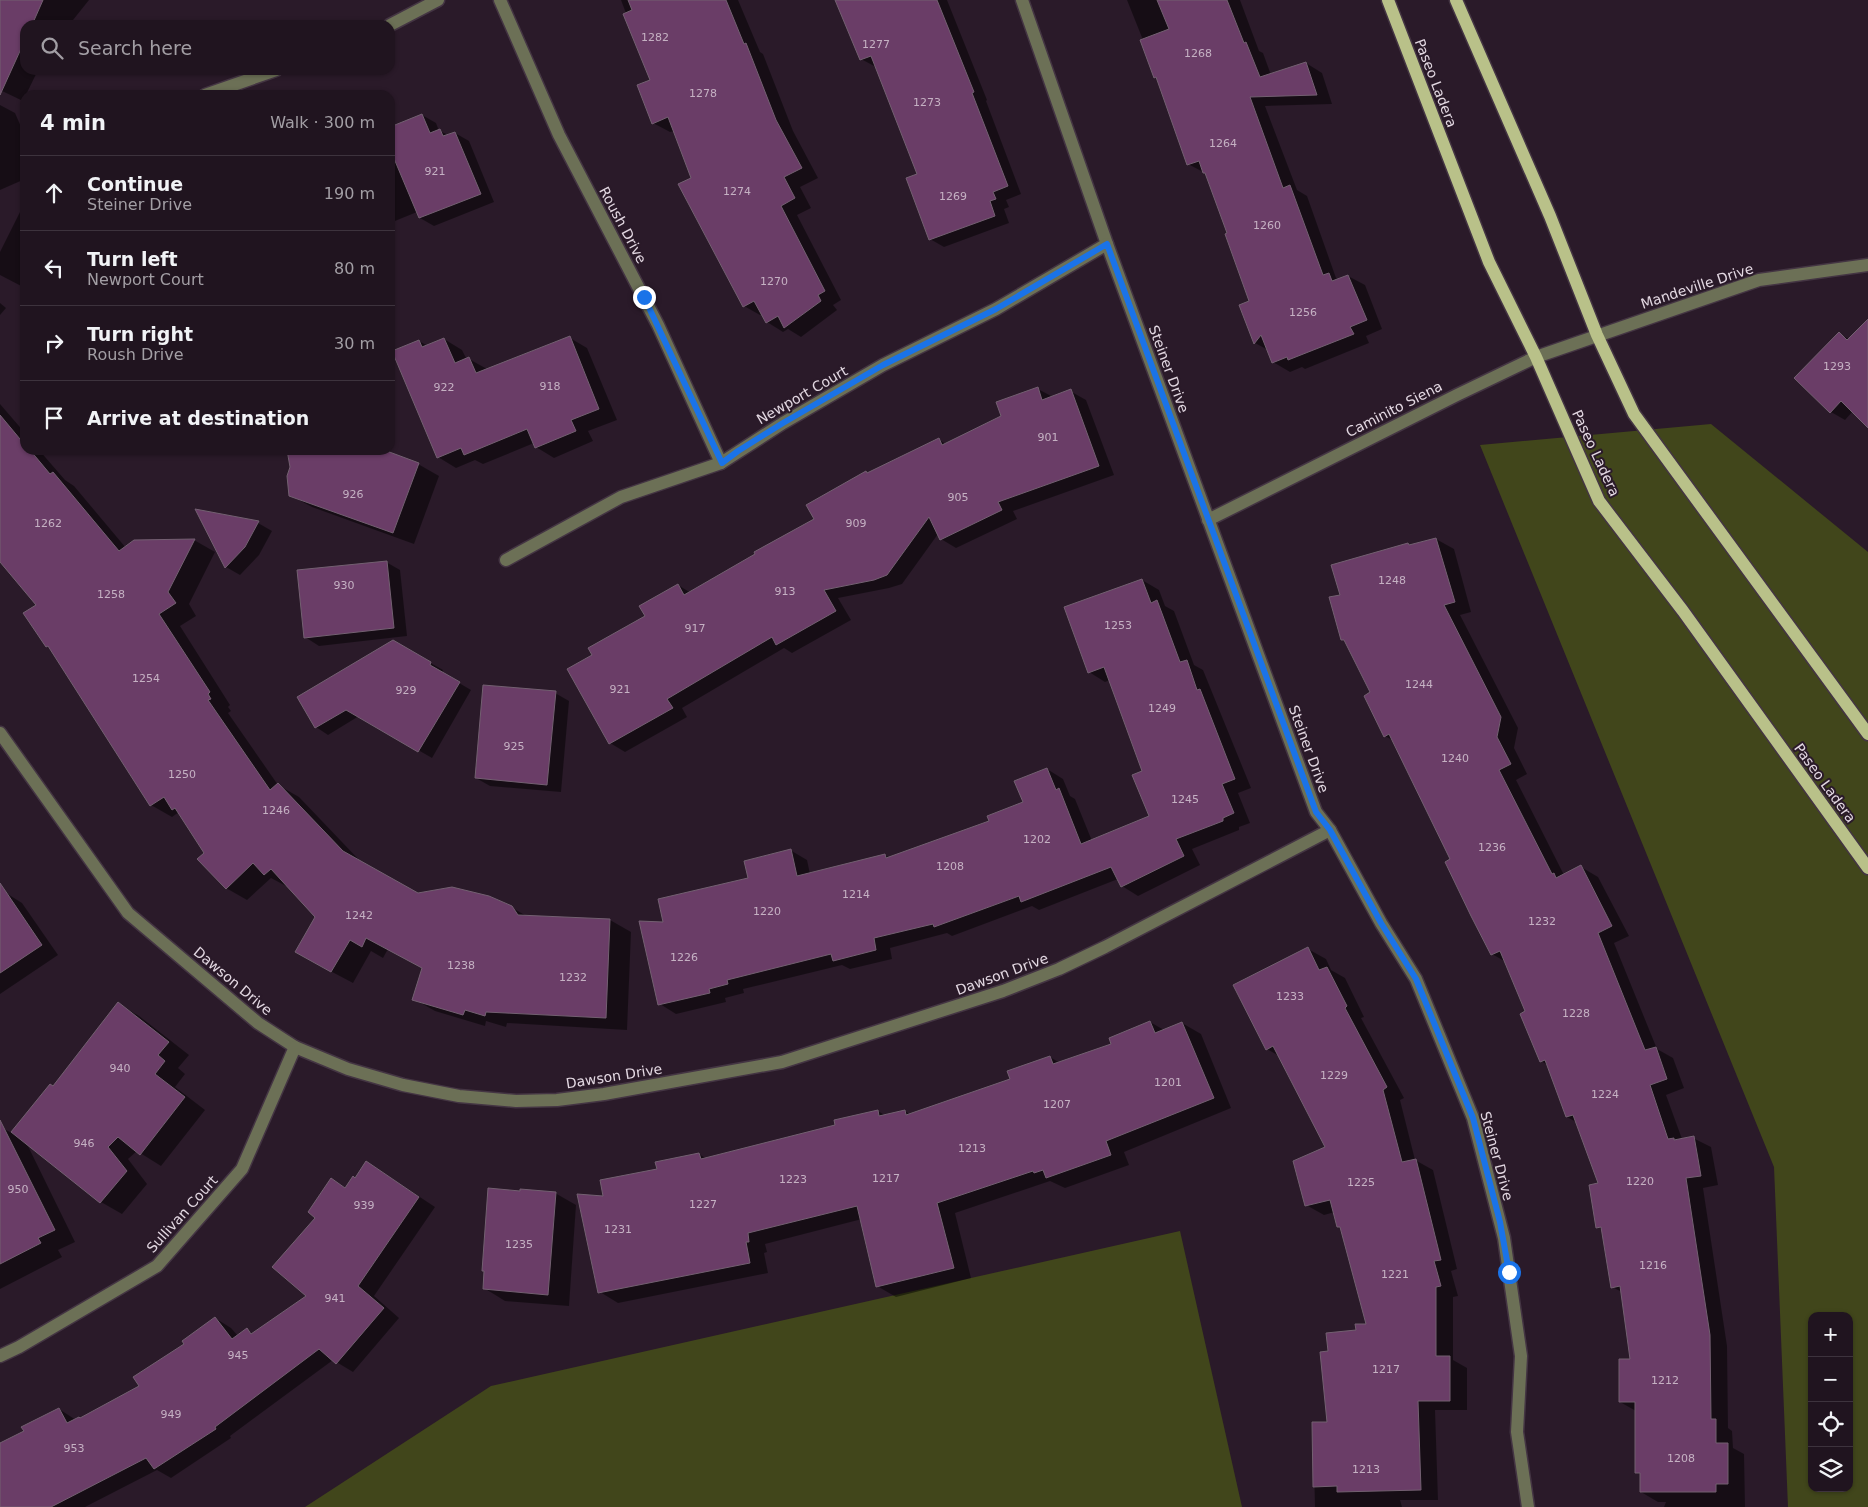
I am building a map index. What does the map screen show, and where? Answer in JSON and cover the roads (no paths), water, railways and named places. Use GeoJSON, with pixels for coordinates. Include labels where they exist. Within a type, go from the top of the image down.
{"type":"FeatureCollection","features":[{"type":"Feature","properties":{"kind":"main road","name":"Paseo Ladera"},"geometry":{"type":"LineString","coordinates":[[1388,0],[1488,262],[1536,357],[1599,501],[1688,619],[1868,868]]}},
{"type":"Feature","properties":{"kind":"main road"},"geometry":{"type":"LineString","coordinates":[[1456,0],[1550,216],[1597,335],[1634,414],[1868,734]]}},
{"type":"Feature","properties":{"kind":"street"},"geometry":{"type":"LineString","coordinates":[[395,22],[438,0]]}},
{"type":"Feature","properties":{"kind":"street","name":"Roush Drive"},"geometry":{"type":"LineString","coordinates":[[500,0],[560,135],[658,325],[722,463]]}},
{"type":"Feature","properties":{"kind":"street","name":"Steiner Drive"},"geometry":{"type":"LineString","coordinates":[[1022,0],[1107,244],[1316,812],[1330,830],[1381,923],[1416,979],[1473,1118],[1504,1238],[1522,1356],[1518,1432],[1528,1507]]}},
{"type":"Feature","properties":{"kind":"street"},"geometry":{"type":"LineString","coordinates":[[219,90],[262,75]]}},
{"type":"Feature","properties":{"kind":"street","name":"Newport Court"},"geometry":{"type":"LineString","coordinates":[[506,560],[621,497],[722,463],[783,423],[875,370],[996,309],[1107,244]]}},
{"type":"Feature","properties":{"kind":"street","name":"Mandeville Drive"},"geometry":{"type":"LineString","coordinates":[[1597,335],[1759,280],[1868,264]]}},
{"type":"Feature","properties":{"kind":"street","name":"Caminito Siena"},"geometry":{"type":"LineString","coordinates":[[1208,520],[1457,394],[1536,357],[1597,335]]}},
{"type":"Feature","properties":{"kind":"street","name":"Dawson Drive"},"geometry":{"type":"LineString","coordinates":[[0,734],[128,913],[258,1023],[295,1047],[348,1069],[403,1085],[459,1096],[516,1101],[557,1100],[604,1094],[782,1062],[1003,991],[1059,969],[1330,830]]}},
{"type":"Feature","properties":{"kind":"street","name":"Sullivan Court"},"geometry":{"type":"LineString","coordinates":[[0,1356],[19,1347],[157,1266],[242,1169],[295,1047]]}}]}
